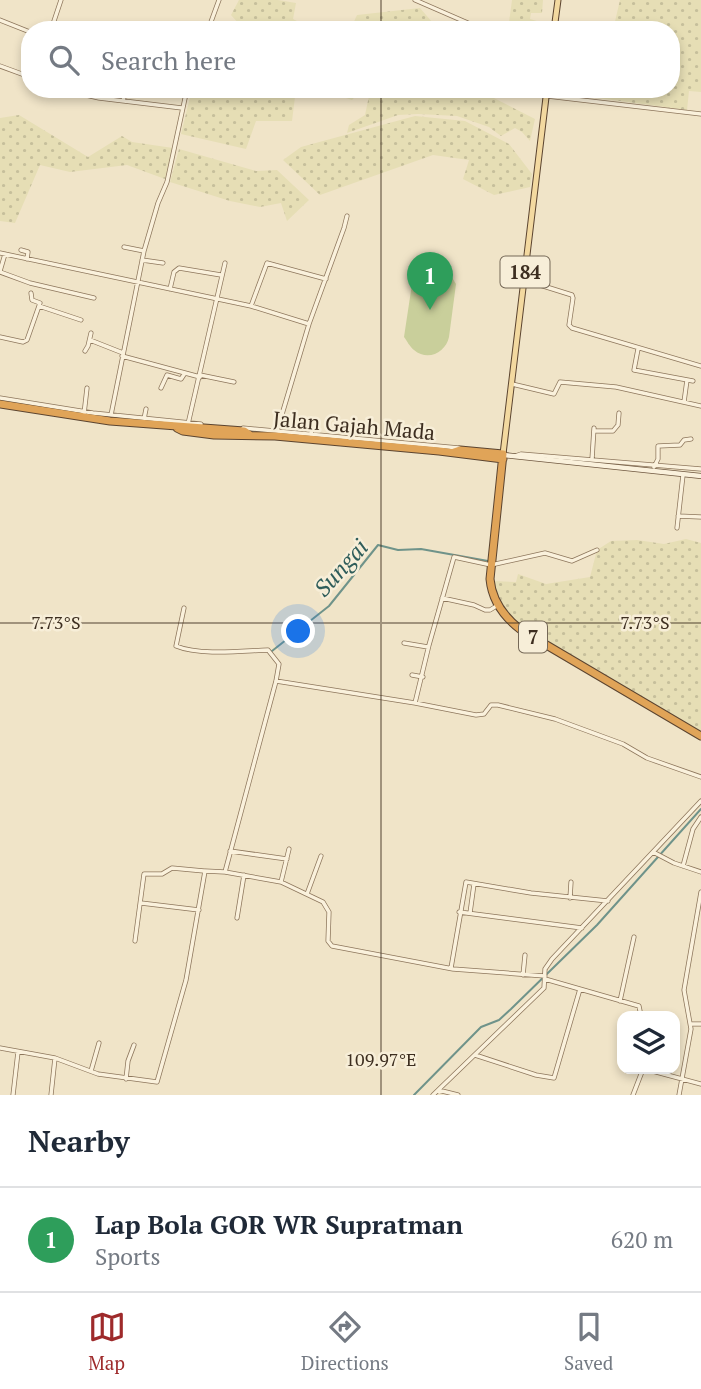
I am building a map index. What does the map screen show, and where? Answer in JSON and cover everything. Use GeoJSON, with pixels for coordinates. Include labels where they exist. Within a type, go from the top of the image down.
{"type":"FeatureCollection","features":[{"type":"Feature","properties":{"kind":"highway","name":"Jalan Gajah Mada"},"geometry":{"type":"LineString","coordinates":[[0,404],[144,422],[214,435],[244,437],[276,434],[454,452],[460,455],[503,457]]}},
{"type":"Feature","properties":{"kind":"highway","name":"Jalan Gajah Mada"},"geometry":{"type":"LineString","coordinates":[[177,428],[188,425],[244,431],[250,435]]}},
{"type":"Feature","properties":{"kind":"highway","name":"Jalan Gajah Mada"},"geometry":{"type":"LineString","coordinates":[[454,452],[480,452],[503,457]]}},
{"type":"Feature","properties":{"kind":"highway","name":"7"},"geometry":{"type":"LineString","coordinates":[[503,457],[491,565],[491,586],[498,605],[521,630],[701,736]]}},
{"type":"Feature","properties":{"kind":"main road"},"geometry":{"type":"LineString","coordinates":[[555,21],[558,0]]}},
{"type":"Feature","properties":{"kind":"main road","name":"184"},"geometry":{"type":"LineString","coordinates":[[503,457],[546,98]]}},
{"type":"Feature","properties":{"kind":"main road"},"geometry":{"type":"LineString","coordinates":[[503,457],[592,462],[701,477]]}},
{"type":"Feature","properties":{"kind":"street"},"geometry":{"type":"LineString","coordinates":[[54,21],[61,0]]}},
{"type":"Feature","properties":{"kind":"street"},"geometry":{"type":"LineString","coordinates":[[211,21],[219,0]]}},
{"type":"Feature","properties":{"kind":"street"},"geometry":{"type":"LineString","coordinates":[[415,0],[463,21]]}},
{"type":"Feature","properties":{"kind":"street"},"geometry":{"type":"LineString","coordinates":[[0,20],[21,28]]}},
{"type":"Feature","properties":{"kind":"street"},"geometry":{"type":"LineString","coordinates":[[0,66],[21,74]]}},
{"type":"Feature","properties":{"kind":"street"},"geometry":{"type":"LineString","coordinates":[[103,98],[182,108]]}},
{"type":"Feature","properties":{"kind":"street"},"geometry":{"type":"LineString","coordinates":[[123,102],[124,98]]}},
{"type":"Feature","properties":{"kind":"street"},"geometry":{"type":"LineString","coordinates":[[110,418],[144,251],[167,182],[185,98]]}},
{"type":"Feature","properties":{"kind":"street"},"geometry":{"type":"LineString","coordinates":[[584,98],[701,114]]}},
{"type":"Feature","properties":{"kind":"street"},"geometry":{"type":"LineString","coordinates":[[146,409],[144,422],[276,434],[309,324],[347,216]]}},
{"type":"Feature","properties":{"kind":"street"},"geometry":{"type":"LineString","coordinates":[[124,247],[144,251]]}},
{"type":"Feature","properties":{"kind":"street"},"geometry":{"type":"LineString","coordinates":[[21,250],[28,252],[27,259]]}},
{"type":"Feature","properties":{"kind":"street"},"geometry":{"type":"LineString","coordinates":[[94,298],[45,288],[0,271],[3,254],[251,306],[309,324]]}},
{"type":"Feature","properties":{"kind":"street"},"geometry":{"type":"LineString","coordinates":[[142,260],[163,263]]}},
{"type":"Feature","properties":{"kind":"street"},"geometry":{"type":"LineString","coordinates":[[188,425],[225,263]]}},
{"type":"Feature","properties":{"kind":"street"},"geometry":{"type":"LineString","coordinates":[[251,306],[267,263],[326,279]]}},
{"type":"Feature","properties":{"kind":"street"},"geometry":{"type":"LineString","coordinates":[[170,289],[174,272],[179,268],[221,275]]}},
{"type":"Feature","properties":{"kind":"street"},"geometry":{"type":"LineString","coordinates":[[524,280],[572,295],[570,326],[638,349],[701,366]]}},
{"type":"Feature","properties":{"kind":"street"},"geometry":{"type":"LineString","coordinates":[[0,337],[26,341],[40,302],[31,299],[31,293]]}},
{"type":"Feature","properties":{"kind":"street"},"geometry":{"type":"LineString","coordinates":[[38,306],[82,320]]}},
{"type":"Feature","properties":{"kind":"street"},"geometry":{"type":"LineString","coordinates":[[85,351],[91,333]]}},
{"type":"Feature","properties":{"kind":"street"},"geometry":{"type":"LineString","coordinates":[[90,340],[123,355],[185,373],[234,382]]}},
{"type":"Feature","properties":{"kind":"street"},"geometry":{"type":"LineString","coordinates":[[638,349],[634,367],[636,371],[693,381]]}},
{"type":"Feature","properties":{"kind":"street"},"geometry":{"type":"LineString","coordinates":[[161,388],[167,375],[181,379],[185,373]]}},
{"type":"Feature","properties":{"kind":"street"},"geometry":{"type":"LineString","coordinates":[[684,402],[687,380]]}},
{"type":"Feature","properties":{"kind":"street"},"geometry":{"type":"LineString","coordinates":[[511,384],[554,394],[561,382],[598,384],[701,406]]}},
{"type":"Feature","properties":{"kind":"street"},"geometry":{"type":"LineString","coordinates":[[0,398],[84,415],[87,388]]}},
{"type":"Feature","properties":{"kind":"street"},"geometry":{"type":"LineString","coordinates":[[619,413],[618,425],[613,431],[594,430],[592,462],[701,469]]}},
{"type":"Feature","properties":{"kind":"street"},"geometry":{"type":"LineString","coordinates":[[313,422],[310,437],[477,449],[480,452]]}},
{"type":"Feature","properties":{"kind":"street"},"geometry":{"type":"LineString","coordinates":[[651,472],[655,466],[658,446],[680,445],[686,439],[691,439]]}},
{"type":"Feature","properties":{"kind":"street"},"geometry":{"type":"LineString","coordinates":[[677,528],[683,475]]}},
{"type":"Feature","properties":{"kind":"street"},"geometry":{"type":"LineString","coordinates":[[678,516],[701,517]]}},
{"type":"Feature","properties":{"kind":"street"},"geometry":{"type":"LineString","coordinates":[[415,703],[454,557],[491,565],[545,553],[572,561],[597,550]]}},
{"type":"Feature","properties":{"kind":"street"},"geometry":{"type":"LineString","coordinates":[[442,598],[485,610],[498,605]]}},
{"type":"Feature","properties":{"kind":"street"},"geometry":{"type":"LineString","coordinates":[[184,608],[176,646],[189,650],[268,650],[279,664],[225,872]]}},
{"type":"Feature","properties":{"kind":"street"},"geometry":{"type":"LineString","coordinates":[[404,643],[428,647]]}},
{"type":"Feature","properties":{"kind":"street"},"geometry":{"type":"LineString","coordinates":[[412,675],[423,677]]}},
{"type":"Feature","properties":{"kind":"street"},"geometry":{"type":"LineString","coordinates":[[276,681],[481,715],[491,705],[498,705],[543,716],[623,744],[647,758],[701,777]]}},
{"type":"Feature","properties":{"kind":"street"},"geometry":{"type":"LineString","coordinates":[[433,1095],[544,988],[545,970],[552,959],[701,801]]}},
{"type":"Feature","properties":{"kind":"street"},"geometry":{"type":"LineString","coordinates":[[683,866],[690,838],[701,817]]}},
{"type":"Feature","properties":{"kind":"street"},"geometry":{"type":"LineString","coordinates":[[281,882],[289,849]]}},
{"type":"Feature","properties":{"kind":"street"},"geometry":{"type":"LineString","coordinates":[[230,851],[287,859]]}},
{"type":"Feature","properties":{"kind":"street"},"geometry":{"type":"LineString","coordinates":[[653,852],[701,872]]}},
{"type":"Feature","properties":{"kind":"street"},"geometry":{"type":"LineString","coordinates":[[307,894],[321,856]]}},
{"type":"Feature","properties":{"kind":"street"},"geometry":{"type":"LineString","coordinates":[[135,941],[144,874],[162,874],[172,868],[225,872],[281,882],[323,902],[328,908],[328,941],[332,946],[450,968],[545,978],[639,1006],[640,1011]]}},
{"type":"Feature","properties":{"kind":"street"},"geometry":{"type":"LineString","coordinates":[[0,1048],[55,1058],[91,1071],[126,1079],[152,1083],[158,1080],[186,980],[205,871]]}},
{"type":"Feature","properties":{"kind":"street"},"geometry":{"type":"LineString","coordinates":[[237,918],[244,875]]}},
{"type":"Feature","properties":{"kind":"street"},"geometry":{"type":"LineString","coordinates":[[450,968],[465,882],[608,901]]}},
{"type":"Feature","properties":{"kind":"street"},"geometry":{"type":"LineString","coordinates":[[570,898],[571,882]]}},
{"type":"Feature","properties":{"kind":"street"},"geometry":{"type":"LineString","coordinates":[[470,914],[475,883]]}},
{"type":"Feature","properties":{"kind":"street"},"geometry":{"type":"LineString","coordinates":[[679,1095],[691,1024],[684,990],[701,892]]}},
{"type":"Feature","properties":{"kind":"street"},"geometry":{"type":"LineString","coordinates":[[141,903],[199,910]]}},
{"type":"Feature","properties":{"kind":"street"},"geometry":{"type":"LineString","coordinates":[[459,912],[582,928]]}},
{"type":"Feature","properties":{"kind":"street"},"geometry":{"type":"LineString","coordinates":[[620,1001],[634,937]]}},
{"type":"Feature","properties":{"kind":"street"},"geometry":{"type":"LineString","coordinates":[[523,975],[525,955]]}},
{"type":"Feature","properties":{"kind":"street"},"geometry":{"type":"LineString","coordinates":[[475,1055],[526,1072],[554,1077],[580,989]]}},
{"type":"Feature","properties":{"kind":"street"},"geometry":{"type":"LineString","coordinates":[[691,1024],[701,1024]]}},
{"type":"Feature","properties":{"kind":"street"},"geometry":{"type":"LineString","coordinates":[[91,1071],[99,1043]]}},
{"type":"Feature","properties":{"kind":"street"},"geometry":{"type":"LineString","coordinates":[[126,1079],[128,1061],[135,1045]]}},
{"type":"Feature","properties":{"kind":"street"},"geometry":{"type":"LineString","coordinates":[[13,1095],[18,1052]]}},
{"type":"Feature","properties":{"kind":"street"},"geometry":{"type":"LineString","coordinates":[[51,1095],[55,1058]]}},
{"type":"Feature","properties":{"kind":"street"},"geometry":{"type":"LineString","coordinates":[[633,1095],[642,1074]]}},
{"type":"Feature","properties":{"kind":"street"},"geometry":{"type":"LineString","coordinates":[[661,1074],[701,1084]]}},
{"type":"Feature","properties":{"kind":"street"},"geometry":{"type":"LineString","coordinates":[[438,1090],[458,1095]]}},
{"type":"Feature","properties":{"kind":"shaded area"},"geometry":{"type":"Polygon","coordinates":[[[239,0],[278,0],[296,3],[293,19],[297,21],[236,21],[231,15],[239,0]]]}},
{"type":"Feature","properties":{"kind":"shaded area"},"geometry":{"type":"Polygon","coordinates":[[[512,0],[543,0],[542,13],[531,13],[530,19],[537,21],[509,21],[512,0]]]}},
{"type":"Feature","properties":{"kind":"shaded area"},"geometry":{"type":"Polygon","coordinates":[[[620,0],[701,0],[701,92],[689,91],[687,110],[598,98],[680,98],[680,21],[615,21],[620,0]]]}},
{"type":"Feature","properties":{"kind":"shaded area"},"geometry":{"type":"Polygon","coordinates":[[[420,8],[431,21],[354,21],[357,15],[420,8]]]}},
{"type":"Feature","properties":{"kind":"shaded area"},"geometry":{"type":"Polygon","coordinates":[[[190,98],[295,98],[292,121],[256,121],[246,149],[181,134],[190,98]]]}},
{"type":"Feature","properties":{"kind":"shaded area"},"geometry":{"type":"Polygon","coordinates":[[[369,98],[494,98],[535,119],[530,141],[515,128],[501,136],[489,127],[457,116],[418,114],[398,115],[347,133],[349,125],[365,115],[369,98]]]}},
{"type":"Feature","properties":{"kind":"shaded area"},"geometry":{"type":"Polygon","coordinates":[[[19,115],[88,157],[122,136],[132,142],[173,148],[165,179],[127,165],[70,172],[40,165],[15,223],[0,221],[0,118],[19,115]]]}},
{"type":"Feature","properties":{"kind":"shaded area"},"geometry":{"type":"Polygon","coordinates":[[[415,116],[465,121],[509,144],[532,174],[530,187],[494,195],[463,179],[469,160],[433,155],[320,195],[283,160],[301,147],[415,116]]]}},
{"type":"Feature","properties":{"kind":"shaded area"},"geometry":{"type":"Polygon","coordinates":[[[179,149],[256,171],[277,170],[309,200],[287,221],[281,203],[260,207],[230,201],[170,182],[179,149]]]}},
{"type":"Feature","properties":{"kind":"shaded area"},"geometry":{"type":"Polygon","coordinates":[[[686,539],[701,543],[701,731],[514,621],[496,594],[493,581],[516,582],[518,574],[546,584],[590,577],[597,550],[611,541],[637,540],[664,544],[686,539]]]}},
{"type":"Feature","properties":{"kind":"green space"},"geometry":{"type":"Polygon","coordinates":[[[438,266],[448,271],[456,284],[449,337],[444,347],[436,354],[419,354],[404,337],[413,280],[421,270],[438,266]]]}},
{"type":"Feature","properties":{"kind":"waterway","name":"Sungai"},"geometry":{"type":"LineString","coordinates":[[272,651],[329,606],[378,545],[398,550],[421,549],[488,561]]}},
{"type":"Feature","properties":{"kind":"waterway"},"geometry":{"type":"LineString","coordinates":[[414,1095],[481,1027],[499,1020],[597,925],[701,809]]}},
{"type":"Feature","properties":{"kind":"place","name":"Lap Bola GOR WR Supratman"},"geometry":{"type":"Point","coordinates":[430,310]}}]}
